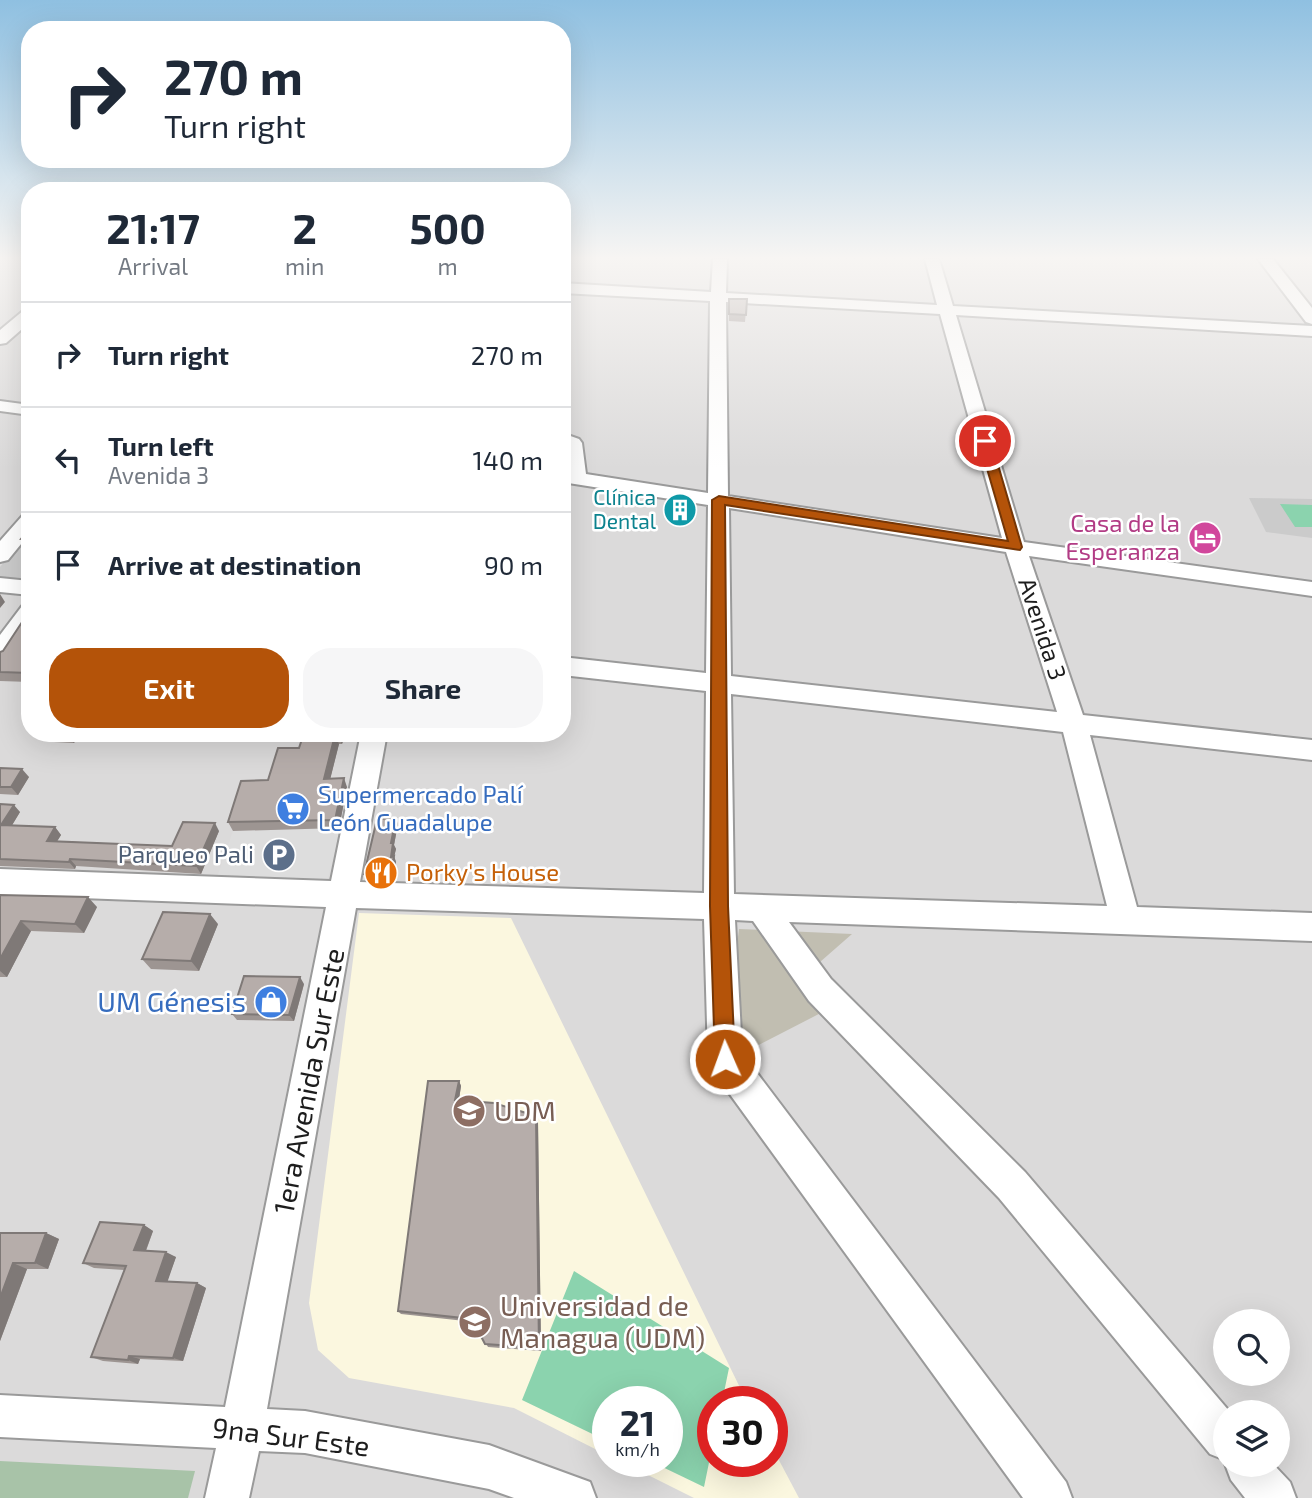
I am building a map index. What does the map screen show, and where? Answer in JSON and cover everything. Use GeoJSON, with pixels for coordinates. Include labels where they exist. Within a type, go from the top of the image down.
{"type":"FeatureCollection","features":[{"type":"Feature","properties":{"kind":"street"},"geometry":{"type":"LineString","coordinates":[[718,329],[719,906],[725,1059],[1050,1498]]}},
{"type":"Feature","properties":{"kind":"street","name":"Avenida 3"},"geometry":{"type":"LineString","coordinates":[[954,329],[1016,547],[1074,725],[1126,920]]}},
{"type":"Feature","properties":{"kind":"street"},"geometry":{"type":"LineString","coordinates":[[1277,329],[1312,331]]}},
{"type":"Feature","properties":{"kind":"street"},"geometry":{"type":"LineString","coordinates":[[0,406],[21,409]]}},
{"type":"Feature","properties":{"kind":"street"},"geometry":{"type":"LineString","coordinates":[[571,477],[1016,547],[1312,589]]}},
{"type":"Feature","properties":{"kind":"street"},"geometry":{"type":"LineString","coordinates":[[0,555],[21,530]]}},
{"type":"Feature","properties":{"kind":"street"},"geometry":{"type":"LineString","coordinates":[[0,585],[21,587]]}},
{"type":"Feature","properties":{"kind":"street"},"geometry":{"type":"LineString","coordinates":[[0,628],[21,600]]}},
{"type":"Feature","properties":{"kind":"street"},"geometry":{"type":"LineString","coordinates":[[0,653],[21,624]]}},
{"type":"Feature","properties":{"kind":"street"},"geometry":{"type":"LineString","coordinates":[[571,667],[1312,750]]}},
{"type":"Feature","properties":{"kind":"street","name":"1era Avenida Sur Este"},"geometry":{"type":"LineString","coordinates":[[226,1498],[242,1428],[372,742]]}},
{"type":"Feature","properties":{"kind":"street"},"geometry":{"type":"LineString","coordinates":[[0,882],[344,897],[761,907],[1312,928]]}},
{"type":"Feature","properties":{"kind":"street"},"geometry":{"type":"LineString","coordinates":[[761,907],[820,990],[1012,1185],[1213,1426]]}},
{"type":"Feature","properties":{"kind":"street","name":"9na Sur Este"},"geometry":{"type":"LineString","coordinates":[[0,1416],[304,1432],[488,1467],[574,1498]]}},
{"type":"Feature","properties":{"kind":"street"},"geometry":{"type":"LineString","coordinates":[[1256,1477],[1274,1498]]}},
{"type":"Feature","properties":{"kind":"shaded area"},"geometry":{"type":"Polygon","coordinates":[[[0,329],[21,329],[21,742],[571,742],[571,329],[1312,329],[1312,1498],[0,1498],[0,329]]]}},
{"type":"Feature","properties":{"kind":"shaded area"},"geometry":{"type":"Polygon","coordinates":[[[1249,498],[1312,499],[1312,538],[1266,532],[1249,498]]]}},
{"type":"Feature","properties":{"kind":"shaded area"},"geometry":{"type":"Polygon","coordinates":[[[21,541],[21,582],[0,579],[0,567],[21,541]]]}},
{"type":"Feature","properties":{"kind":"shaded area","name":"Parqueo Pali"},"geometry":{"type":"Polygon","coordinates":[[[341,828],[327,882],[216,880],[233,831],[341,828]]]}},
{"type":"Feature","properties":{"kind":"shaded area","name":"UDM"},"geometry":{"type":"Polygon","coordinates":[[[359,913],[511,918],[739,1386],[697,1386],[697,1477],[788,1477],[799,1498],[694,1498],[652,1477],[683,1477],[683,1386],[592,1386],[592,1447],[514,1408],[349,1378],[318,1350],[309,1303],[359,913]]]}},
{"type":"Feature","properties":{"kind":"shaded area"},"geometry":{"type":"Polygon","coordinates":[[[739,929],[852,934],[820,962],[846,1000],[747,1051],[739,1011],[735,961],[739,929]]]}},
{"type":"Feature","properties":{"kind":"green space"},"geometry":{"type":"Polygon","coordinates":[[[1280,504],[1312,505],[1312,527],[1295,527],[1280,504]]]}},
{"type":"Feature","properties":{"kind":"green space"},"geometry":{"type":"Polygon","coordinates":[[[574,1271],[729,1368],[725,1386],[697,1386],[697,1477],[706,1477],[704,1487],[683,1477],[683,1386],[592,1386],[592,1434],[522,1400],[574,1271]]]}},
{"type":"Feature","properties":{"kind":"green space"},"geometry":{"type":"Polygon","coordinates":[[[0,1461],[195,1471],[188,1498],[0,1498],[0,1461]]]}},
{"type":"Feature","properties":{"kind":"building"},"geometry":{"type":"Polygon","coordinates":[[[21,624],[21,673],[0,672],[0,652],[21,624]]]}},
{"type":"Feature","properties":{"kind":"building"},"geometry":{"type":"Polygon","coordinates":[[[301,742],[333,742],[324,779],[344,778],[335,820],[228,822],[241,781],[268,780],[278,748],[299,748],[301,742]]]}},
{"type":"Feature","properties":{"kind":"building"},"geometry":{"type":"Polygon","coordinates":[[[0,768],[22,769],[11,787],[0,787],[0,768]]]}},
{"type":"Feature","properties":{"kind":"building"},"geometry":{"type":"Polygon","coordinates":[[[0,804],[14,805],[1,825],[55,827],[47,841],[172,846],[183,822],[215,823],[196,866],[70,859],[69,862],[0,859],[0,804]]]}},
{"type":"Feature","properties":{"kind":"building"},"geometry":{"type":"Polygon","coordinates":[[[396,818],[391,843],[391,857],[394,856],[390,875],[364,874],[377,819],[396,818]]]}},
{"type":"Feature","properties":{"kind":"building"},"geometry":{"type":"Polygon","coordinates":[[[0,895],[88,897],[75,924],[21,921],[0,959],[0,895]]]}},
{"type":"Feature","properties":{"kind":"building"},"geometry":{"type":"Polygon","coordinates":[[[163,912],[210,914],[191,961],[142,959],[163,912]]]}},
{"type":"Feature","properties":{"kind":"building","name":"UM Génesis"},"geometry":{"type":"Polygon","coordinates":[[[244,976],[300,977],[289,1015],[232,1014],[244,976]]]}},
{"type":"Feature","properties":{"kind":"building"},"geometry":{"type":"Polygon","coordinates":[[[428,1081],[459,1081],[455,1100],[494,1103],[536,1116],[539,1348],[485,1344],[472,1319],[398,1311],[428,1081]]]}},
{"type":"Feature","properties":{"kind":"building"},"geometry":{"type":"Polygon","coordinates":[[[100,1222],[144,1225],[134,1250],[166,1252],[156,1281],[197,1283],[173,1358],[129,1356],[128,1360],[91,1357],[126,1266],[83,1263],[100,1222]]]}},
{"type":"Feature","properties":{"kind":"building"},"geometry":{"type":"Polygon","coordinates":[[[0,1233],[46,1233],[35,1263],[13,1263],[0,1298],[0,1233]]]}},
{"type":"Feature","properties":{"kind":"place","name":"Clínica Dental"},"geometry":{"type":"Point","coordinates":[680,510]}},
{"type":"Feature","properties":{"kind":"place","name":"Casa de la Esperanza"},"geometry":{"type":"Point","coordinates":[1205,538]}},
{"type":"Feature","properties":{"kind":"place","name":"Supermercado Palí León Guadalupe"},"geometry":{"type":"Point","coordinates":[293,809]}},
{"type":"Feature","properties":{"kind":"place","name":"Parqueo Pali"},"geometry":{"type":"Point","coordinates":[279,855]}},
{"type":"Feature","properties":{"kind":"place","name":"Porky's House"},"geometry":{"type":"Point","coordinates":[381,873]}},
{"type":"Feature","properties":{"kind":"place","name":"UM Génesis"},"geometry":{"type":"Point","coordinates":[271,1002]}},
{"type":"Feature","properties":{"kind":"place","name":"UDM"},"geometry":{"type":"Point","coordinates":[469,1111]}},
{"type":"Feature","properties":{"kind":"place","name":"Universidad de Managua (UDM)"},"geometry":{"type":"Point","coordinates":[475,1322]}},
{"type":"Feature","properties":{"kind":"route"},"geometry":{"type":"LineString","coordinates":[[725,1059],[719,906],[719,500],[1016,547],[985,441]]}}]}
